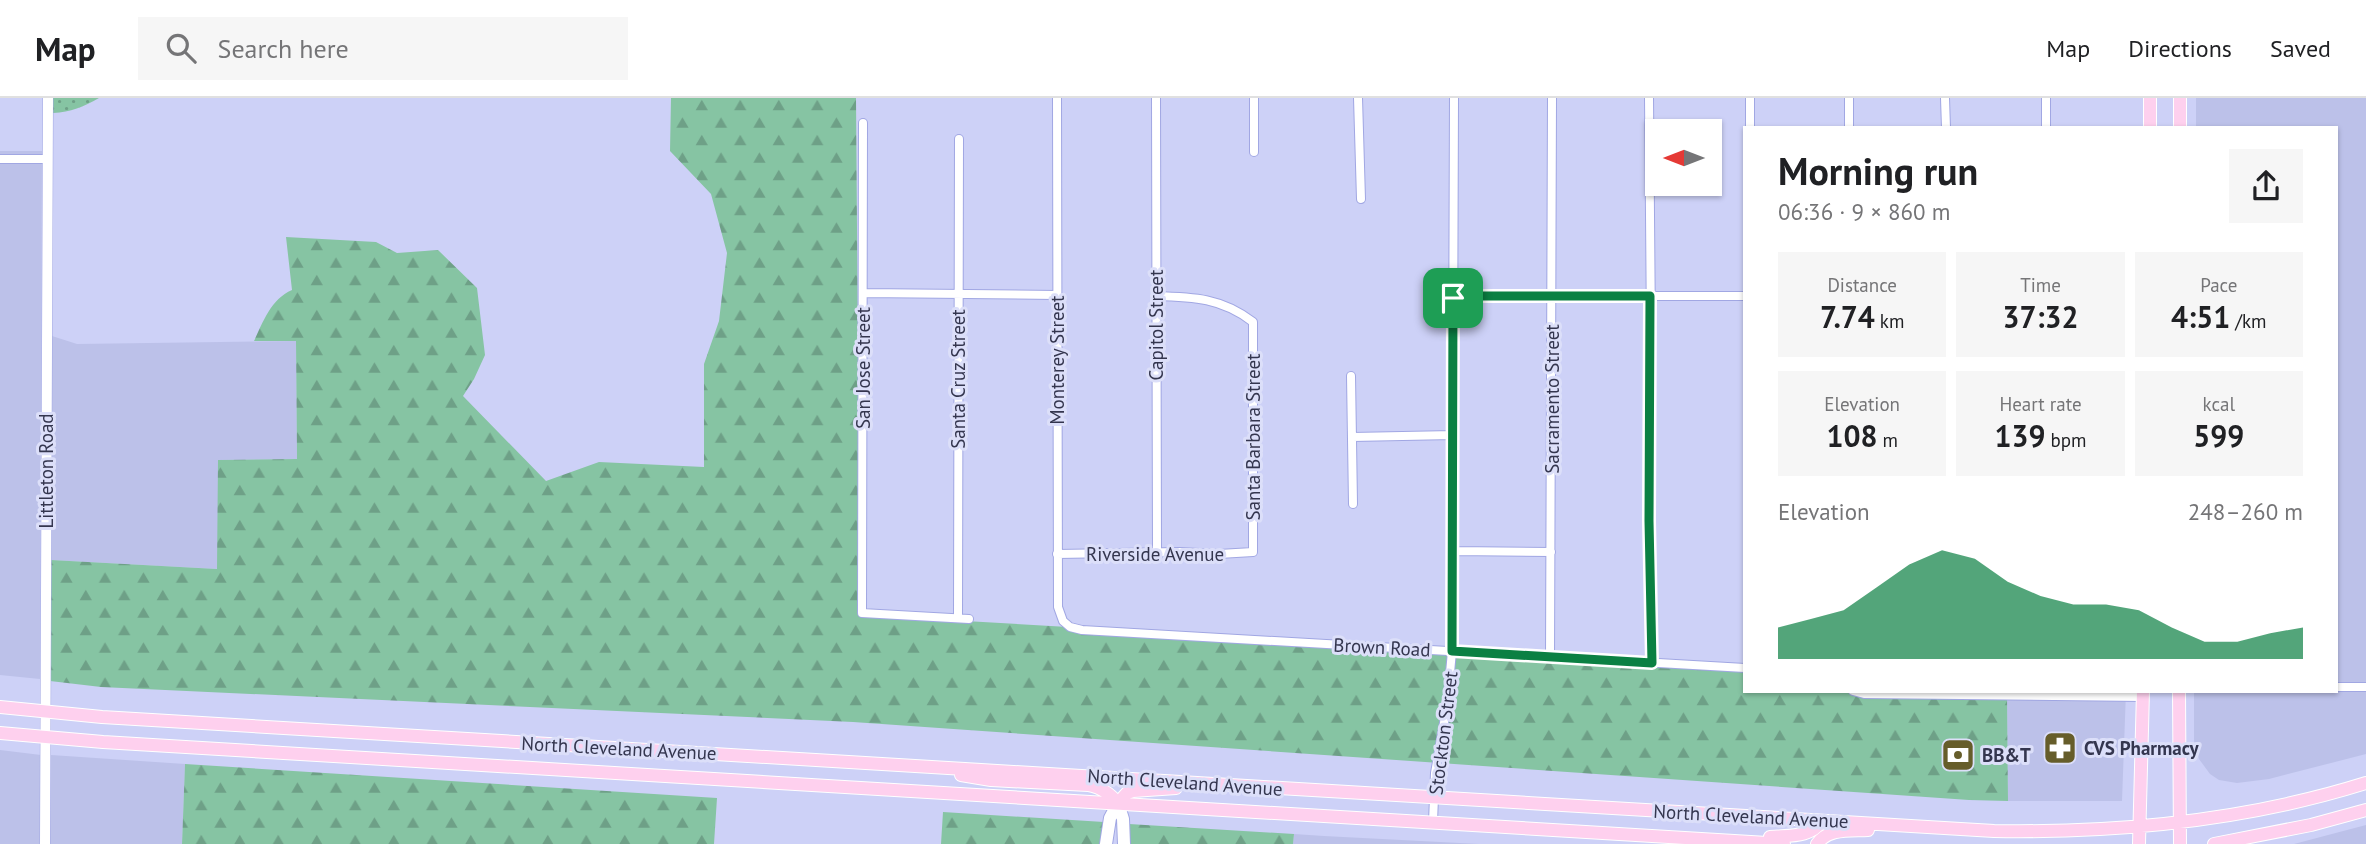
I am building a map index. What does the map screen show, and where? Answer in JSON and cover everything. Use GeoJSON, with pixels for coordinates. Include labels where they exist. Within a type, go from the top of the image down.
{"type":"FeatureCollection","features":[{"type":"Feature","properties":{"kind":"main road"},"geometry":{"type":"LineString","coordinates":[[2150,98],[2150,126]]}},
{"type":"Feature","properties":{"kind":"main road"},"geometry":{"type":"LineString","coordinates":[[2180,98],[2180,126]]}},
{"type":"Feature","properties":{"kind":"main road"},"geometry":{"type":"LineString","coordinates":[[2179,693],[2180,844]]}},
{"type":"Feature","properties":{"kind":"main road"},"geometry":{"type":"LineString","coordinates":[[2139,844],[2143,694]]}},
{"type":"Feature","properties":{"kind":"main road","name":"North Cleveland Avenue"},"geometry":{"type":"LineString","coordinates":[[0,708],[45,713],[1822,821],[2033,831],[2140,828],[2180,823],[2286,804],[2366,783]]}},
{"type":"Feature","properties":{"kind":"main road","name":"North Cleveland Avenue"},"geometry":{"type":"LineString","coordinates":[[0,733],[1784,844]]}},
{"type":"Feature","properties":{"kind":"main road"},"geometry":{"type":"LineString","coordinates":[[888,764],[991,780],[1088,785],[1099,788],[1109,793],[1118,803],[1123,819],[1124,844]]}},
{"type":"Feature","properties":{"kind":"main road"},"geometry":{"type":"LineString","coordinates":[[1106,844],[1110,818],[1127,793],[1227,785]]}},
{"type":"Feature","properties":{"kind":"main road"},"geometry":{"type":"LineString","coordinates":[[2214,844],[2311,825],[2366,810]]}},
{"type":"Feature","properties":{"kind":"main road"},"geometry":{"type":"LineString","coordinates":[[1724,840],[1807,834],[1822,821]]}},
{"type":"Feature","properties":{"kind":"main road"},"geometry":{"type":"LineString","coordinates":[[1817,844],[1826,835],[1834,832],[1924,827]]}},
{"type":"Feature","properties":{"kind":"street","name":"Littleton Road"},"geometry":{"type":"LineString","coordinates":[[45,844],[48,98]]}},
{"type":"Feature","properties":{"kind":"street","name":"Monterey Street"},"geometry":{"type":"LineString","coordinates":[[1057,98],[1057,554],[1058,607],[1063,621]]}},
{"type":"Feature","properties":{"kind":"street","name":"Capitol Street"},"geometry":{"type":"LineString","coordinates":[[1156,98],[1157,552]]}},
{"type":"Feature","properties":{"kind":"street"},"geometry":{"type":"LineString","coordinates":[[1254,98],[1254,152]]}},
{"type":"Feature","properties":{"kind":"street"},"geometry":{"type":"LineString","coordinates":[[1358,98],[1361,199]]}},
{"type":"Feature","properties":{"kind":"street","name":"Stockton Street"},"geometry":{"type":"LineString","coordinates":[[1433,822],[1435,773],[1452,651],[1454,98]]}},
{"type":"Feature","properties":{"kind":"street","name":"Sacramento Street"},"geometry":{"type":"LineString","coordinates":[[1550,657],[1552,98]]}},
{"type":"Feature","properties":{"kind":"street"},"geometry":{"type":"LineString","coordinates":[[1649,98],[1649,521],[1652,663]]}},
{"type":"Feature","properties":{"kind":"street"},"geometry":{"type":"LineString","coordinates":[[1750,98],[1750,126]]}},
{"type":"Feature","properties":{"kind":"street"},"geometry":{"type":"LineString","coordinates":[[1849,98],[1849,126]]}},
{"type":"Feature","properties":{"kind":"street"},"geometry":{"type":"LineString","coordinates":[[1945,98],[1946,126]]}},
{"type":"Feature","properties":{"kind":"street"},"geometry":{"type":"LineString","coordinates":[[2046,98],[2046,126]]}},
{"type":"Feature","properties":{"kind":"street","name":"San Jose Street"},"geometry":{"type":"LineString","coordinates":[[863,123],[862,613],[958,618]]}},
{"type":"Feature","properties":{"kind":"street","name":"Santa Cruz Street"},"geometry":{"type":"LineString","coordinates":[[958,618],[959,139]]}},
{"type":"Feature","properties":{"kind":"street"},"geometry":{"type":"LineString","coordinates":[[0,159],[48,159]]}},
{"type":"Feature","properties":{"kind":"street"},"geometry":{"type":"LineString","coordinates":[[863,293],[1057,295]]}},
{"type":"Feature","properties":{"kind":"street","name":"Santa Barbara Street"},"geometry":{"type":"LineString","coordinates":[[1156,296],[1205,298],[1241,313],[1254,322],[1253,552]]}},
{"type":"Feature","properties":{"kind":"street"},"geometry":{"type":"LineString","coordinates":[[1453,298],[1743,296]]}},
{"type":"Feature","properties":{"kind":"street"},"geometry":{"type":"LineString","coordinates":[[1351,376],[1353,504]]}},
{"type":"Feature","properties":{"kind":"street"},"geometry":{"type":"LineString","coordinates":[[1352,437],[1453,435]]}},
{"type":"Feature","properties":{"kind":"street"},"geometry":{"type":"LineString","coordinates":[[1453,551],[1551,552]]}},
{"type":"Feature","properties":{"kind":"street","name":"Riverside Avenue"},"geometry":{"type":"LineString","coordinates":[[1057,554],[1253,552]]}},
{"type":"Feature","properties":{"kind":"street"},"geometry":{"type":"LineString","coordinates":[[958,618],[969,619]]}},
{"type":"Feature","properties":{"kind":"street","name":"Brown Road"},"geometry":{"type":"LineString","coordinates":[[1063,621],[1070,627],[1082,630],[1743,668]]}},
{"type":"Feature","properties":{"kind":"street"},"geometry":{"type":"LineString","coordinates":[[2338,687],[2366,687]]}},
{"type":"Feature","properties":{"kind":"street"},"geometry":{"type":"LineString","coordinates":[[1860,693],[2143,694]]}},
{"type":"Feature","properties":{"kind":"shaded area"},"geometry":{"type":"Polygon","coordinates":[[[2196,98],[2366,98],[2366,754],[2269,779],[2237,783],[2219,780],[2210,774],[2199,759],[2194,741],[2194,693],[2338,693],[2338,126],[2196,126],[2196,98]]]}},
{"type":"Feature","properties":{"kind":"shaded area"},"geometry":{"type":"Polygon","coordinates":[[[0,151],[42,151],[40,679],[0,675],[0,151]]]}},
{"type":"Feature","properties":{"kind":"shaded area"},"geometry":{"type":"Polygon","coordinates":[[[52,336],[77,344],[296,341],[297,459],[218,460],[218,569],[51,560],[52,336]]]}},
{"type":"Feature","properties":{"kind":"shaded area"},"geometry":{"type":"Polygon","coordinates":[[[2007,693],[2126,693],[2122,801],[2008,801],[2007,693]]]}},
{"type":"Feature","properties":{"kind":"shaded area"},"geometry":{"type":"Polygon","coordinates":[[[0,750],[41,755],[40,844],[0,844],[0,750]]]}},
{"type":"Feature","properties":{"kind":"shaded area"},"geometry":{"type":"Polygon","coordinates":[[[51,755],[185,764],[182,844],[50,844],[51,755]]]}},
{"type":"Feature","properties":{"kind":"shaded area"},"geometry":{"type":"Polygon","coordinates":[[[2366,825],[2366,844],[2294,844],[2366,825]]]}},
{"type":"Feature","properties":{"kind":"shaded area"},"geometry":{"type":"Polygon","coordinates":[[[1294,834],[1324,836],[1479,844],[1293,844],[1294,834]]]}},
{"type":"Feature","properties":{"kind":"green space"},"geometry":{"type":"Polygon","coordinates":[[[53,98],[99,98],[77,108],[53,113],[53,98]]]}},
{"type":"Feature","properties":{"kind":"green space"},"geometry":{"type":"Polygon","coordinates":[[[671,98],[856,98],[860,615],[1743,666],[1743,693],[2007,693],[2008,801],[853,722],[101,687],[50,681],[51,560],[217,569],[218,460],[297,459],[296,341],[254,341],[273,305],[292,290],[286,237],[376,242],[397,253],[438,250],[477,288],[485,355],[463,396],[546,481],[599,462],[704,467],[704,364],[719,321],[727,253],[711,194],[670,151],[671,98]]]}},
{"type":"Feature","properties":{"kind":"green space"},"geometry":{"type":"Polygon","coordinates":[[[185,764],[717,798],[714,844],[182,844],[185,764]]]}},
{"type":"Feature","properties":{"kind":"green space"},"geometry":{"type":"Polygon","coordinates":[[[943,812],[1104,822],[1101,844],[941,844],[943,812]]]}},
{"type":"Feature","properties":{"kind":"green space"},"geometry":{"type":"Polygon","coordinates":[[[1129,824],[1294,834],[1293,844],[1129,844],[1129,824]]]}},
{"type":"Feature","properties":{"kind":"place","name":"CVS Pharmacy"},"geometry":{"type":"Point","coordinates":[2060,748]}},
{"type":"Feature","properties":{"kind":"place","name":"BB&T"},"geometry":{"type":"Point","coordinates":[1958,755]}},
{"type":"Feature","properties":{"kind":"route"},"geometry":{"type":"LineString","coordinates":[[1650,296],[1649,521],[1652,663],[1452,651],[1453,298],[1650,296]]}}]}
